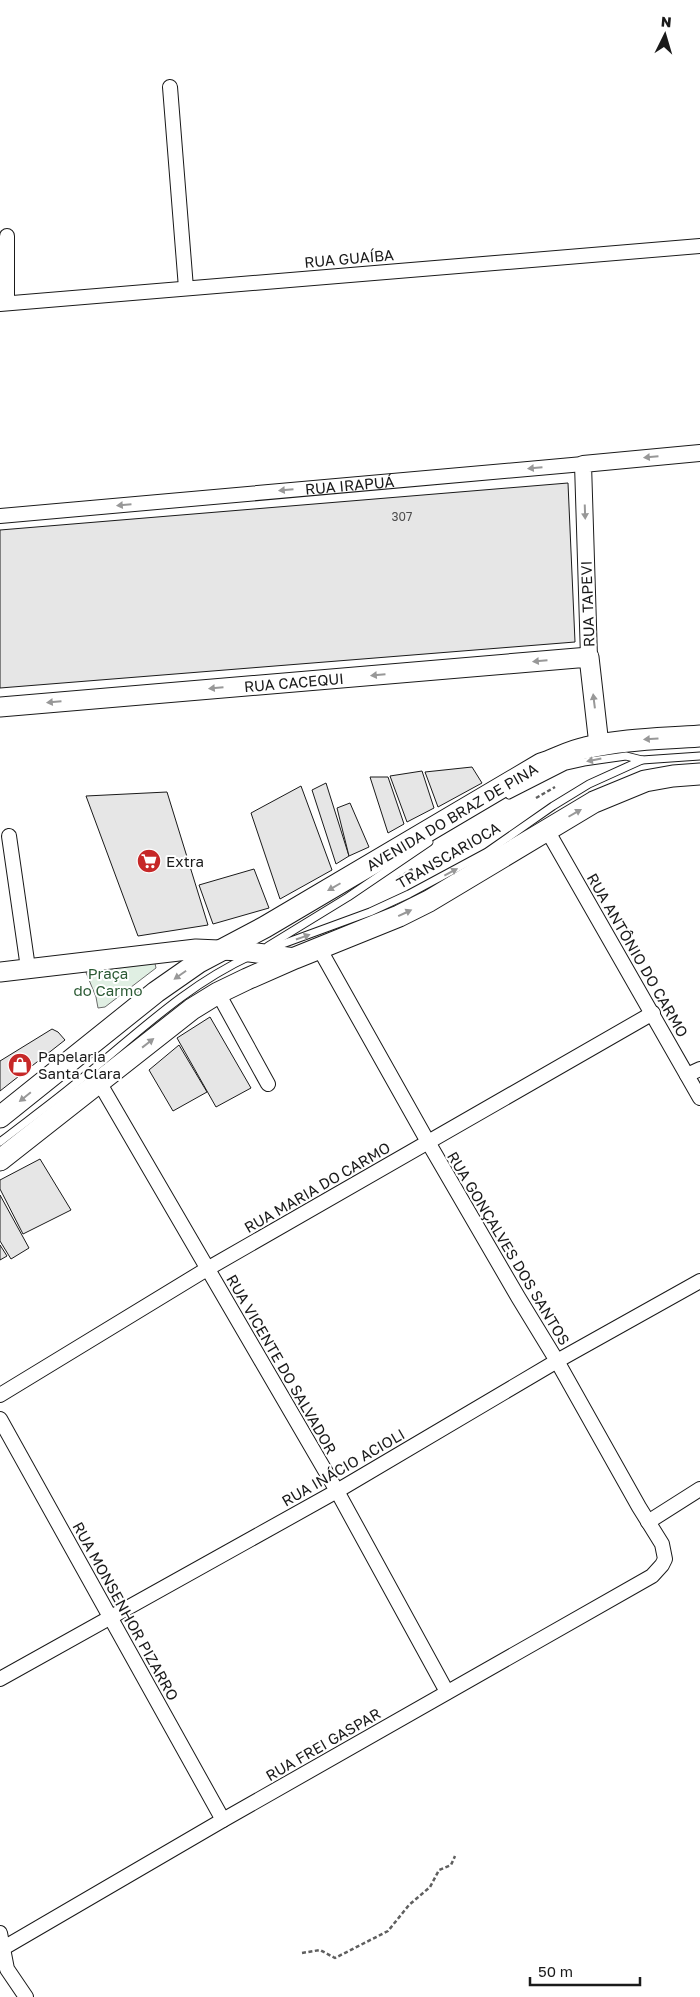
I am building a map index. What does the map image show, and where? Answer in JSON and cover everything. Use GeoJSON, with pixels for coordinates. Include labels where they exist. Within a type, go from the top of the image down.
{"type":"FeatureCollection","features":[{"type":"Feature","properties":{"kind":"main road","name":"RUA CACEQUI"},"geometry":{"type":"LineString","coordinates":[[0,707],[589,657]]}},
{"type":"Feature","properties":{"kind":"main road","name":"RUA TAPEVI"},"geometry":{"type":"LineString","coordinates":[[589,657],[599,744]]}},
{"type":"Feature","properties":{"kind":"main road","name":"AVENIDA DO BRAZ DE PINA"},"geometry":{"type":"LineString","coordinates":[[222,950],[273,923],[541,764],[582,748],[599,744],[700,736]]}},
{"type":"Feature","properties":{"kind":"main road"},"geometry":{"type":"LineString","coordinates":[[0,1160],[192,1009],[218,993],[295,958],[399,916],[429,901],[594,802],[618,791],[644,781],[700,774]]}},
{"type":"Feature","properties":{"kind":"main road","name":"AVENIDA DO BRAZ DE PINA"},"geometry":{"type":"LineString","coordinates":[[0,972],[180,951],[222,950],[295,958]]}},
{"type":"Feature","properties":{"kind":"main road"},"geometry":{"type":"LineString","coordinates":[[0,1117],[156,992],[199,962],[222,950]]}},
{"type":"Feature","properties":{"kind":"street"},"geometry":{"type":"LineString","coordinates":[[170,87],[186,288]]}},
{"type":"Feature","properties":{"kind":"street"},"geometry":{"type":"LineString","coordinates":[[3,304],[7,236]]}},
{"type":"Feature","properties":{"kind":"street","name":"RUA GUAÍBA"},"geometry":{"type":"LineString","coordinates":[[3,304],[700,246]]}},
{"type":"Feature","properties":{"kind":"street","name":"RUA IRAPUÁ"},"geometry":{"type":"LineString","coordinates":[[0,516],[700,453]]}},
{"type":"Feature","properties":{"kind":"street","name":"RUA TAPEVI"},"geometry":{"type":"LineString","coordinates":[[583,464],[589,657]]}},
{"type":"Feature","properties":{"kind":"street","name":"RUA ANTÔNIO DO CARMO"},"geometry":{"type":"LineString","coordinates":[[548,830],[700,1098]]}},
{"type":"Feature","properties":{"kind":"street"},"geometry":{"type":"LineString","coordinates":[[9,836],[28,968]]}},
{"type":"Feature","properties":{"kind":"street","name":"RUA GONÇALVES DOS SANTOS"},"geometry":{"type":"LineString","coordinates":[[319,948],[428,1142],[648,1522],[664,1551],[665,1558],[662,1565]]}},
{"type":"Feature","properties":{"kind":"street"},"geometry":{"type":"LineString","coordinates":[[218,993],[268,1084]]}},
{"type":"Feature","properties":{"kind":"street","name":"RUA MARIA DO CARMO"},"geometry":{"type":"LineString","coordinates":[[0,1395],[207,1269],[653,1013]]}},
{"type":"Feature","properties":{"kind":"street"},"geometry":{"type":"LineString","coordinates":[[687,1076],[700,1069]]}},
{"type":"Feature","properties":{"kind":"street","name":"RUA VICENTE DO SALVADOR"},"geometry":{"type":"LineString","coordinates":[[99,1082],[337,1491],[447,1692]]}},
{"type":"Feature","properties":{"kind":"street","name":"RUA INÁCIO ACIOLI"},"geometry":{"type":"LineString","coordinates":[[0,1679],[337,1491],[700,1281]]}},
{"type":"Feature","properties":{"kind":"street","name":"RUA MONSENHOR PIZARRO"},"geometry":{"type":"LineString","coordinates":[[0,1419],[223,1820]]}},
{"type":"Feature","properties":{"kind":"street"},"geometry":{"type":"LineString","coordinates":[[648,1522],[700,1489]]}},
{"type":"Feature","properties":{"kind":"street","name":"RUA FREI GASPAR"},"geometry":{"type":"LineString","coordinates":[[1,1950],[223,1820],[652,1576],[662,1565]]}},
{"type":"Feature","properties":{"kind":"street"},"geometry":{"type":"LineString","coordinates":[[0,1934],[1,1950],[7,1969],[26,1997]]}},
{"type":"Feature","properties":{"kind":"lane","name":"TRANSCARIOCA"},"geometry":{"type":"LineString","coordinates":[[499,800],[566,766],[607,757],[626,756],[642,760],[700,756]]}},
{"type":"Feature","properties":{"kind":"lane","name":"TRANSCARIOCA"},"geometry":{"type":"LineString","coordinates":[[257,953],[370,912],[402,898],[487,852],[553,806],[589,784],[642,760]]}},
{"type":"Feature","properties":{"kind":"lane","name":"TRANSCARIOCA"},"geometry":{"type":"LineString","coordinates":[[0,1142],[80,1081],[189,990],[216,973],[257,953],[348,897],[439,836]]}},
{"type":"Feature","properties":{"kind":"path"},"geometry":{"type":"LineString","coordinates":[[536,798],[554,787]]}},
{"type":"Feature","properties":{"kind":"path"},"geometry":{"type":"LineString","coordinates":[[302,1953],[320,1950],[335,1958],[388,1931],[409,1905],[430,1886],[440,1870],[451,1865],[455,1856]]}},
{"type":"Feature","properties":{"kind":"green space","name":"Praça do Carmo"},"geometry":{"type":"Polygon","coordinates":[[[154,959],[156,968],[105,1007],[98,1008],[96,997],[85,970],[154,959]]]}},
{"type":"Feature","properties":{"kind":"building"},"geometry":{"type":"Polygon","coordinates":[[[568,483],[575,642],[0,688],[0,530],[568,483]]]}},
{"type":"Feature","properties":{"kind":"building"},"geometry":{"type":"Polygon","coordinates":[[[472,767],[482,783],[438,807],[425,772],[472,767]]]}},
{"type":"Feature","properties":{"kind":"building"},"geometry":{"type":"Polygon","coordinates":[[[422,771],[434,808],[407,822],[390,776],[422,771]]]}},
{"type":"Feature","properties":{"kind":"building"},"geometry":{"type":"Polygon","coordinates":[[[370,777],[388,777],[404,824],[388,833],[370,777]]]}},
{"type":"Feature","properties":{"kind":"building"},"geometry":{"type":"Polygon","coordinates":[[[326,783],[349,856],[336,864],[312,790],[326,783]]]}},
{"type":"Feature","properties":{"kind":"building"},"geometry":{"type":"Polygon","coordinates":[[[301,786],[332,870],[280,899],[251,813],[301,786]]]}},
{"type":"Feature","properties":{"kind":"building","name":"Extra"},"geometry":{"type":"Polygon","coordinates":[[[167,792],[208,925],[138,936],[86,796],[167,792]]]}},
{"type":"Feature","properties":{"kind":"building"},"geometry":{"type":"Polygon","coordinates":[[[350,803],[369,847],[349,856],[337,808],[350,803]]]}},
{"type":"Feature","properties":{"kind":"building"},"geometry":{"type":"Polygon","coordinates":[[[254,869],[269,908],[213,924],[199,885],[254,869]]]}},
{"type":"Feature","properties":{"kind":"building"},"geometry":{"type":"Polygon","coordinates":[[[210,1017],[251,1088],[216,1107],[177,1038],[210,1017]]]}},
{"type":"Feature","properties":{"kind":"building"},"geometry":{"type":"Polygon","coordinates":[[[52,1029],[58,1032],[65,1040],[0,1091],[0,1061],[52,1029]]]}},
{"type":"Feature","properties":{"kind":"building"},"geometry":{"type":"Polygon","coordinates":[[[179,1045],[207,1092],[173,1111],[149,1070],[179,1045]]]}},
{"type":"Feature","properties":{"kind":"building"},"geometry":{"type":"Polygon","coordinates":[[[40,1159],[71,1210],[23,1234],[0,1189],[0,1180],[40,1159]]]}},
{"type":"Feature","properties":{"kind":"building"},"geometry":{"type":"Polygon","coordinates":[[[0,1195],[29,1248],[11,1259],[0,1241],[0,1195]]]}},
{"type":"Feature","properties":{"kind":"building"},"geometry":{"type":"Polygon","coordinates":[[[0,1245],[7,1256],[0,1260],[0,1245]]]}},
{"type":"Feature","properties":{"kind":"place","name":"Extra"},"geometry":{"type":"Point","coordinates":[149,861]}},
{"type":"Feature","properties":{"kind":"place","name":"Papelaria Santa Clara"},"geometry":{"type":"Point","coordinates":[20,1065]}}]}
